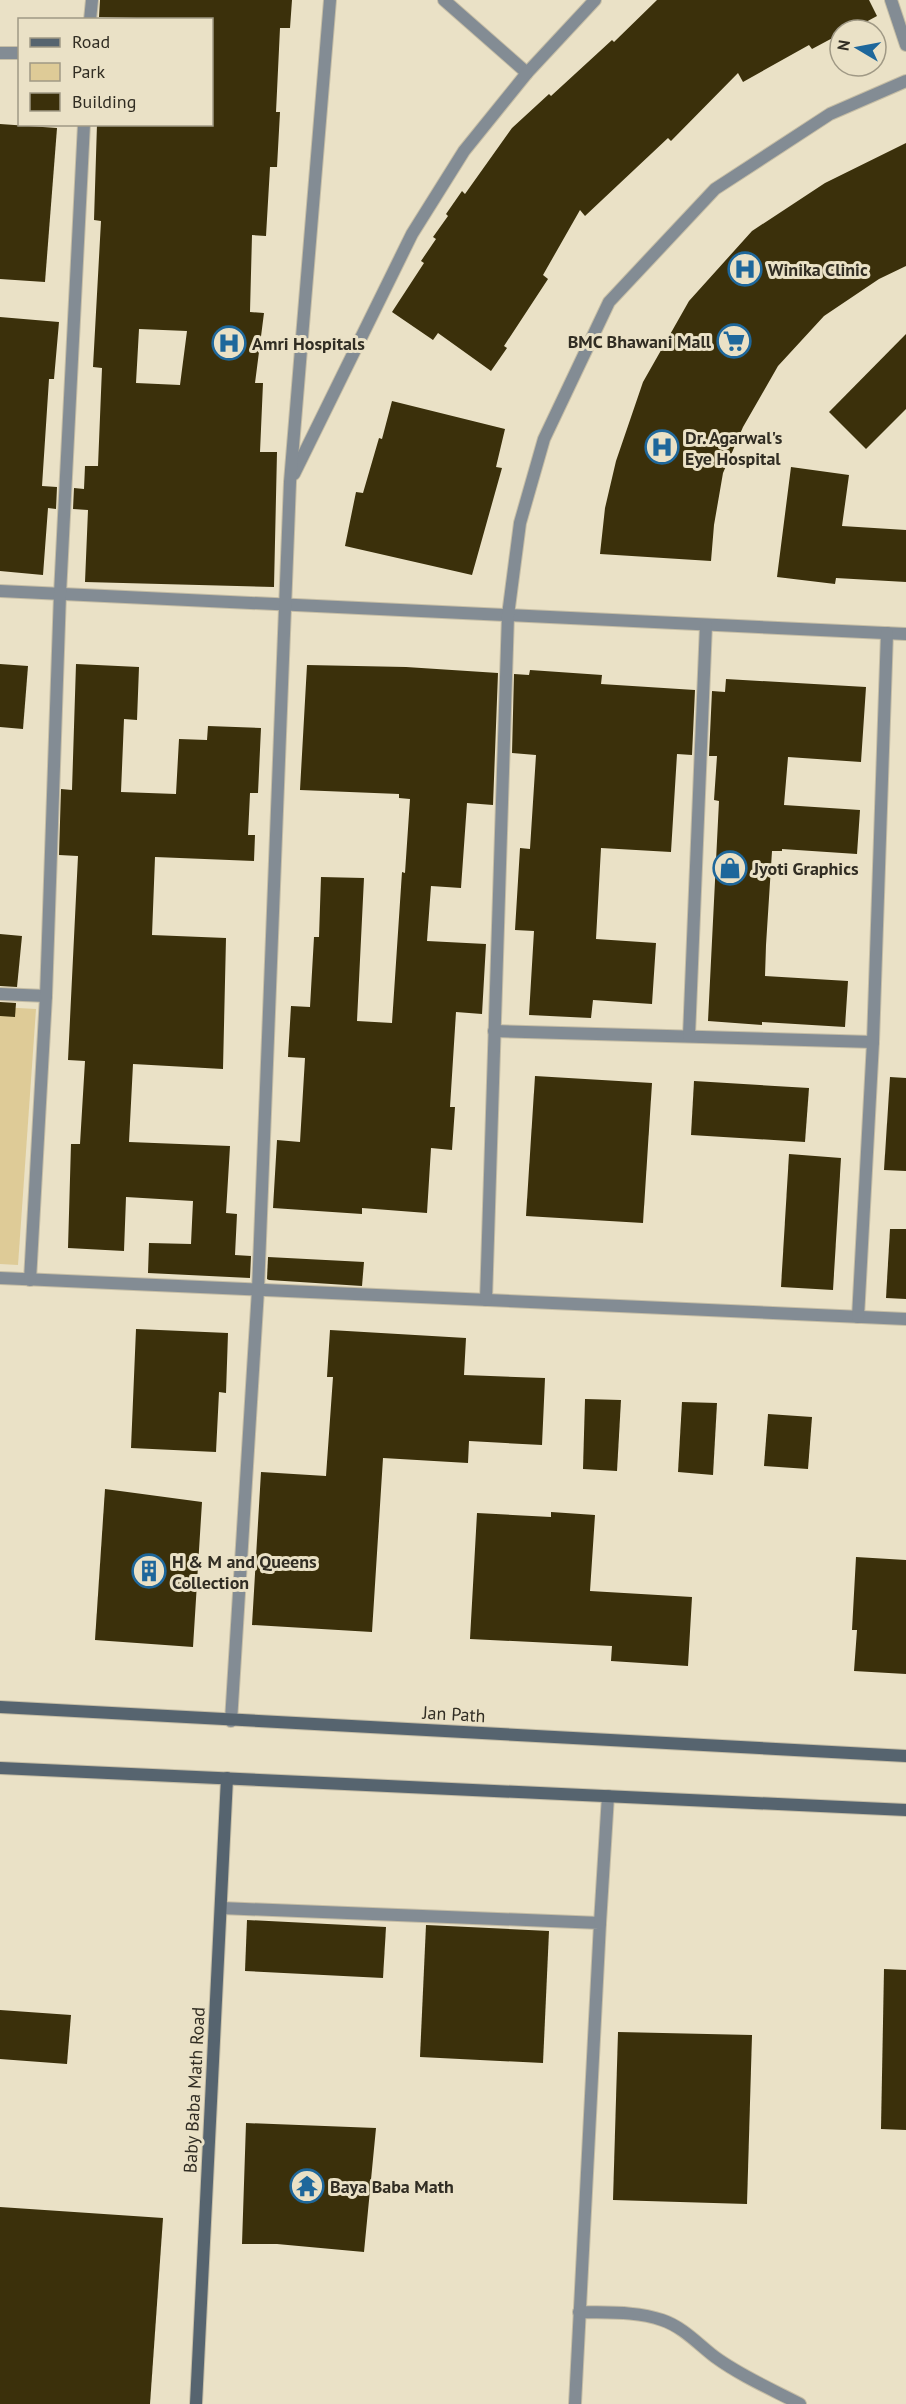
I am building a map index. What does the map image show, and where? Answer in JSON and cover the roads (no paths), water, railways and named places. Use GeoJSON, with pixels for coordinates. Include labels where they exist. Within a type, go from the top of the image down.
{"type":"FeatureCollection","features":[{"type":"Feature","properties":{"kind":"main road","name":"Jan Path"},"geometry":{"type":"LineString","coordinates":[[0,1707],[906,1756]]}},
{"type":"Feature","properties":{"kind":"main road"},"geometry":{"type":"LineString","coordinates":[[0,1768],[906,1810]]}},
{"type":"Feature","properties":{"kind":"main road","name":"Baby Baba Math Road"},"geometry":{"type":"LineString","coordinates":[[196,2404],[227,1778]]}},
{"type":"Feature","properties":{"kind":"street"},"geometry":{"type":"LineString","coordinates":[[90,18],[92,0]]}},
{"type":"Feature","properties":{"kind":"street"},"geometry":{"type":"LineString","coordinates":[[231,1721],[258,1290],[287,605],[290,482],[330,0]]}},
{"type":"Feature","properties":{"kind":"street"},"geometry":{"type":"LineString","coordinates":[[444,0],[527,74]]}},
{"type":"Feature","properties":{"kind":"street"},"geometry":{"type":"LineString","coordinates":[[290,482],[412,234],[464,152],[527,74],[595,0]]}},
{"type":"Feature","properties":{"kind":"street"},"geometry":{"type":"LineString","coordinates":[[891,0],[906,45]]}},
{"type":"Feature","properties":{"kind":"street"},"geometry":{"type":"LineString","coordinates":[[0,53],[18,53]]}},
{"type":"Feature","properties":{"kind":"street"},"geometry":{"type":"LineString","coordinates":[[486,1300],[508,615],[520,523],[544,439],[609,302],[715,189],[830,114],[906,81]]}},
{"type":"Feature","properties":{"kind":"street"},"geometry":{"type":"LineString","coordinates":[[30,1280],[46,996],[60,594],[84,126]]}},
{"type":"Feature","properties":{"kind":"street"},"geometry":{"type":"LineString","coordinates":[[0,591],[906,634]]}},
{"type":"Feature","properties":{"kind":"street"},"geometry":{"type":"LineString","coordinates":[[689,1036],[706,625]]}},
{"type":"Feature","properties":{"kind":"street"},"geometry":{"type":"LineString","coordinates":[[858,1317],[873,1042],[887,633]]}},
{"type":"Feature","properties":{"kind":"street"},"geometry":{"type":"LineString","coordinates":[[0,994],[46,996]]}},
{"type":"Feature","properties":{"kind":"street"},"geometry":{"type":"LineString","coordinates":[[494,1031],[873,1042]]}},
{"type":"Feature","properties":{"kind":"street"},"geometry":{"type":"LineString","coordinates":[[0,1278],[906,1319]]}},
{"type":"Feature","properties":{"kind":"street"},"geometry":{"type":"LineString","coordinates":[[574,2404],[608,1796]]}},
{"type":"Feature","properties":{"kind":"street"},"geometry":{"type":"LineString","coordinates":[[221,1908],[600,1923]]}},
{"type":"Feature","properties":{"kind":"street"},"geometry":{"type":"LineString","coordinates":[[579,2312],[645,2316],[663,2320],[744,2376],[800,2404]]}},
{"type":"Feature","properties":{"kind":"place","name":"Winika Clinic"},"geometry":{"type":"Point","coordinates":[745,269]}},
{"type":"Feature","properties":{"kind":"place","name":"BMC Bhawani Mall"},"geometry":{"type":"Point","coordinates":[734,341]}},
{"type":"Feature","properties":{"kind":"place","name":"Amri Hospitals"},"geometry":{"type":"Point","coordinates":[229,343]}},
{"type":"Feature","properties":{"kind":"place","name":"Dr. Agarwal's Eye Hospital"},"geometry":{"type":"Point","coordinates":[662,447]}},
{"type":"Feature","properties":{"kind":"place","name":"Jyoti Graphics"},"geometry":{"type":"Point","coordinates":[730,868]}},
{"type":"Feature","properties":{"kind":"place","name":"H & M and Queens Collection"},"geometry":{"type":"Point","coordinates":[149,1571]}},
{"type":"Feature","properties":{"kind":"place","name":"Baya Baba Math"},"geometry":{"type":"Point","coordinates":[307,2186]}}]}
